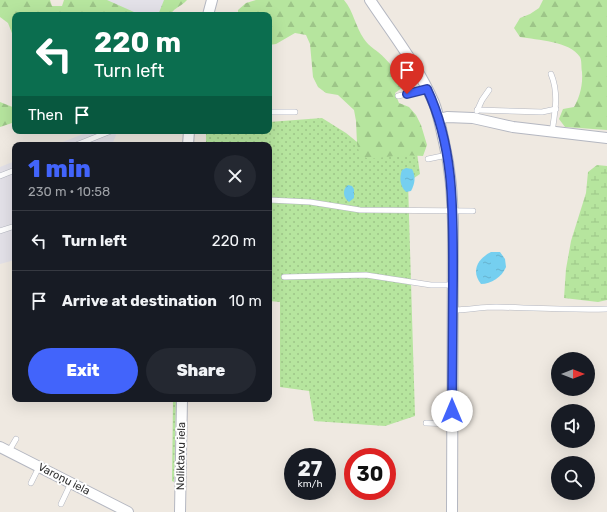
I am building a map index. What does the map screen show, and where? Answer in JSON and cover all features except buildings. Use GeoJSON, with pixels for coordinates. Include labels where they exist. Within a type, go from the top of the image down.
{"type":"FeatureCollection","features":[{"type":"Feature","properties":{"kind":"street"},"geometry":{"type":"LineString","coordinates":[[209,12],[212,0]]}},
{"type":"Feature","properties":{"kind":"street"},"geometry":{"type":"LineString","coordinates":[[370,0],[427,89],[439,119],[448,155],[453,211],[452,512]]}},
{"type":"Feature","properties":{"kind":"street"},"geometry":{"type":"LineString","coordinates":[[439,119],[477,114],[513,127],[607,138]]}},
{"type":"Feature","properties":{"kind":"street","name":"Noliktavu iela"},"geometry":{"type":"LineString","coordinates":[[180,512],[182,402]]}},
{"type":"Feature","properties":{"kind":"street","name":"Varoņu iela"},"geometry":{"type":"LineString","coordinates":[[5,449],[128,512]]}},
{"type":"Feature","properties":{"kind":"lane"},"geometry":{"type":"LineString","coordinates":[[551,74],[554,82],[556,109],[552,132]]}},
{"type":"Feature","properties":{"kind":"lane"},"geometry":{"type":"LineString","coordinates":[[398,96],[427,89]]}},
{"type":"Feature","properties":{"kind":"lane"},"geometry":{"type":"LineString","coordinates":[[489,90],[482,100],[477,114],[542,112],[556,109]]}},
{"type":"Feature","properties":{"kind":"lane"},"geometry":{"type":"LineString","coordinates":[[272,112],[295,112]]}},
{"type":"Feature","properties":{"kind":"lane"},"geometry":{"type":"LineString","coordinates":[[85,142],[105,134]]}},
{"type":"Feature","properties":{"kind":"lane"},"geometry":{"type":"LineString","coordinates":[[428,159],[448,155]]}},
{"type":"Feature","properties":{"kind":"lane"},"geometry":{"type":"LineString","coordinates":[[0,176],[12,171]]}},
{"type":"Feature","properties":{"kind":"lane"},"geometry":{"type":"LineString","coordinates":[[272,200],[310,202],[360,210],[473,211]]}},
{"type":"Feature","properties":{"kind":"lane"},"geometry":{"type":"LineString","coordinates":[[0,231],[12,227]]}},
{"type":"Feature","properties":{"kind":"lane"},"geometry":{"type":"LineString","coordinates":[[284,276],[366,275],[431,285],[453,285]]}},
{"type":"Feature","properties":{"kind":"lane"},"geometry":{"type":"LineString","coordinates":[[453,310],[494,307],[526,309],[607,309]]}},
{"type":"Feature","properties":{"kind":"lane"},"geometry":{"type":"LineString","coordinates":[[426,423],[452,424]]}},
{"type":"Feature","properties":{"kind":"lane"},"geometry":{"type":"LineString","coordinates":[[5,449],[16,439]]}},
{"type":"Feature","properties":{"kind":"lane"},"geometry":{"type":"LineString","coordinates":[[31,483],[39,467]]}},
{"type":"Feature","properties":{"kind":"lane"},"geometry":{"type":"LineString","coordinates":[[61,504],[71,483]]}},
{"type":"Feature","properties":{"kind":"shaded area"},"geometry":{"type":"Polygon","coordinates":[[[105,0],[165,0],[160,12],[130,12],[105,0]]]}},
{"type":"Feature","properties":{"kind":"shaded area"},"geometry":{"type":"Polygon","coordinates":[[[83,134],[116,135],[113,142],[63,142],[83,134]]]}},
{"type":"Feature","properties":{"kind":"shaded area"},"geometry":{"type":"Polygon","coordinates":[[[12,162],[12,261],[0,264],[0,167],[12,162]]]}},
{"type":"Feature","properties":{"kind":"green space"},"geometry":{"type":"Polygon","coordinates":[[[0,0],[50,0],[52,6],[62,6],[64,0],[107,0],[134,12],[12,12],[12,33],[8,23],[0,17],[0,0]]]}},
{"type":"Feature","properties":{"kind":"green space"},"geometry":{"type":"Polygon","coordinates":[[[164,0],[187,0],[172,12],[159,12],[164,0]]]}},
{"type":"Feature","properties":{"kind":"green space"},"geometry":{"type":"Polygon","coordinates":[[[256,0],[344,0],[350,9],[358,29],[364,39],[386,59],[399,77],[403,87],[395,93],[399,103],[409,107],[416,115],[421,125],[427,145],[423,156],[402,155],[369,159],[360,155],[357,144],[354,110],[338,95],[326,93],[318,87],[313,77],[310,44],[306,35],[295,33],[276,44],[272,45],[272,12],[238,12],[238,10],[246,3],[256,0]]]}},
{"type":"Feature","properties":{"kind":"green space"},"geometry":{"type":"Polygon","coordinates":[[[543,0],[607,0],[607,130],[565,127],[559,119],[563,109],[574,107],[578,99],[582,81],[580,57],[575,52],[561,44],[520,37],[514,28],[520,18],[539,8],[543,0]]]}},
{"type":"Feature","properties":{"kind":"green space"},"geometry":{"type":"Polygon","coordinates":[[[0,102],[12,107],[12,123],[0,127],[0,102]]]}},
{"type":"Feature","properties":{"kind":"green space"},"geometry":{"type":"Polygon","coordinates":[[[322,118],[346,133],[362,146],[416,146],[420,174],[408,182],[415,416],[385,426],[314,421],[309,391],[280,387],[280,302],[272,301],[272,142],[206,142],[206,134],[272,134],[272,122],[322,118]]]}},
{"type":"Feature","properties":{"kind":"green space"},"geometry":{"type":"Polygon","coordinates":[[[597,165],[607,166],[607,300],[598,302],[564,298],[566,269],[571,241],[586,193],[588,172],[597,165]]]}},
{"type":"Feature","properties":{"kind":"green space"},"geometry":{"type":"Polygon","coordinates":[[[173,402],[176,402],[174,482],[172,481],[173,402]]]}},
{"type":"Feature","properties":{"kind":"water"},"geometry":{"type":"Polygon","coordinates":[[[406,168],[412,169],[414,180],[411,191],[406,192],[401,185],[400,179],[402,170],[406,168]]]}},
{"type":"Feature","properties":{"kind":"water"},"geometry":{"type":"Polygon","coordinates":[[[348,185],[352,186],[354,189],[354,198],[349,202],[345,198],[344,194],[348,185]]]}},
{"type":"Feature","properties":{"kind":"water"},"geometry":{"type":"Polygon","coordinates":[[[491,252],[500,252],[505,259],[506,267],[502,274],[496,279],[489,283],[481,284],[476,274],[477,265],[491,252]]]}},
{"type":"Feature","properties":{"kind":"route"},"geometry":{"type":"LineString","coordinates":[[407,94],[416,93],[427,89],[439,119],[449,163],[454,223],[452,411]]}}]}
